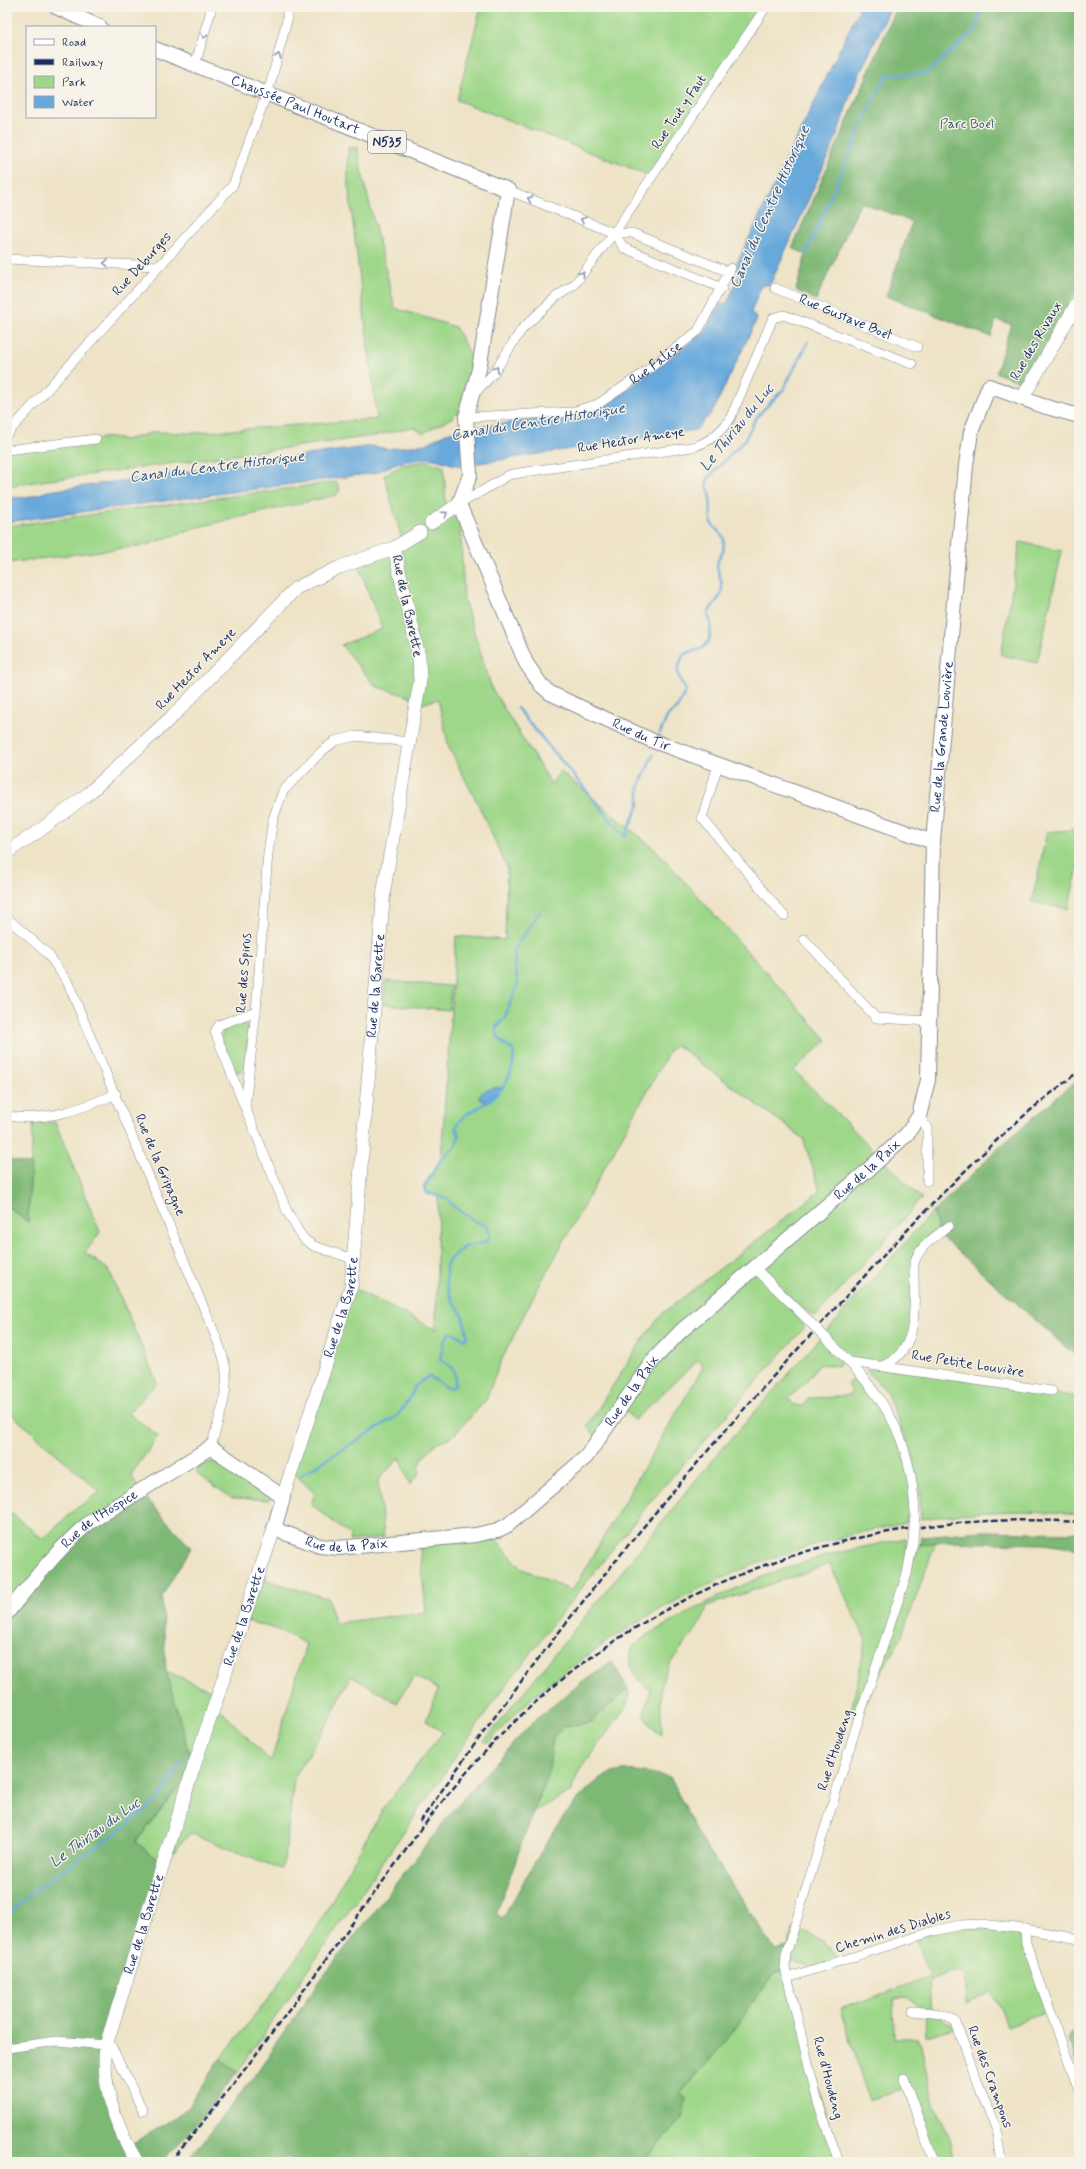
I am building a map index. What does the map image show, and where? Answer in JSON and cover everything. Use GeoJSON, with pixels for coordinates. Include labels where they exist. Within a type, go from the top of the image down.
{"type":"FeatureCollection","features":[{"type":"Feature","properties":{"kind":"main road"},"geometry":{"type":"LineString","coordinates":[[56,7],[98,26]]}},
{"type":"Feature","properties":{"kind":"main road","name":"Chaussée Paul Houtart"},"geometry":{"type":"LineString","coordinates":[[156,49],[508,190]]}},
{"type":"Feature","properties":{"kind":"main road"},"geometry":{"type":"LineString","coordinates":[[459,504],[470,475],[466,417],[479,368],[508,190]]}},
{"type":"Feature","properties":{"kind":"main road","name":"Rue de la Grande Louvière"},"geometry":{"type":"LineString","coordinates":[[926,1093],[929,1065],[933,842],[968,446],[975,421],[989,386],[1022,399]]}},
{"type":"Feature","properties":{"kind":"main road"},"geometry":{"type":"LineString","coordinates":[[1022,399],[1079,416]]}},
{"type":"Feature","properties":{"kind":"main road","name":"Rue du Tir"},"geometry":{"type":"LineString","coordinates":[[459,504],[526,664],[541,685],[563,700],[646,738],[933,842]]}},
{"type":"Feature","properties":{"kind":"main road","name":"Rue de la Paix"},"geometry":{"type":"LineString","coordinates":[[274,1529],[320,1546],[338,1548],[475,1535],[498,1530],[508,1525],[586,1457],[645,1372],[668,1343],[907,1134],[919,1116],[926,1093]]}},
{"type":"Feature","properties":{"kind":"main road"},"geometry":{"type":"LineString","coordinates":[[211,1447],[283,1497]]}},
{"type":"Feature","properties":{"kind":"main road","name":"Rue de l'Hospice"},"geometry":{"type":"LineString","coordinates":[[7,1612],[65,1543],[78,1531],[90,1522],[211,1447]]}},
{"type":"Feature","properties":{"kind":"main road","name":"Rue de la Barette"},"geometry":{"type":"LineString","coordinates":[[274,1529],[283,1497]]}},
{"type":"Feature","properties":{"kind":"street"},"geometry":{"type":"LineString","coordinates":[[195,65],[212,7]]}},
{"type":"Feature","properties":{"kind":"street","name":"Rue Deburges"},"geometry":{"type":"LineString","coordinates":[[7,434],[232,186],[267,94],[287,20],[287,7]]}},
{"type":"Feature","properties":{"kind":"street","name":"Rue Tout y Faut"},"geometry":{"type":"LineString","coordinates":[[614,233],[766,7]]}},
{"type":"Feature","properties":{"kind":"street","name":"Chaussée Paul Houtart"},"geometry":{"type":"LineString","coordinates":[[508,190],[614,233],[632,233],[730,270],[722,288]]}},
{"type":"Feature","properties":{"kind":"street"},"geometry":{"type":"LineString","coordinates":[[470,398],[492,374],[522,329],[556,297],[574,284],[614,233],[624,248],[722,288]]}},
{"type":"Feature","properties":{"kind":"street"},"geometry":{"type":"LineString","coordinates":[[7,259],[159,266]]}},
{"type":"Feature","properties":{"kind":"street","name":"Rue Falise"},"geometry":{"type":"LineString","coordinates":[[466,417],[572,412],[598,404],[641,375],[698,331],[722,288]]}},
{"type":"Feature","properties":{"kind":"street","name":"Rue Gustave Boël"},"geometry":{"type":"LineString","coordinates":[[775,288],[916,347]]}},
{"type":"Feature","properties":{"kind":"street","name":"Rue des Rivaux"},"geometry":{"type":"LineString","coordinates":[[1022,399],[1079,300]]}},
{"type":"Feature","properties":{"kind":"street","name":"Rue Gustave Boël"},"geometry":{"type":"LineString","coordinates":[[773,318],[784,315],[912,364]]}},
{"type":"Feature","properties":{"kind":"street","name":"Rue Hector Ameye"},"geometry":{"type":"LineString","coordinates":[[431,523],[459,504],[509,475],[692,447],[710,440],[723,428],[730,418],[773,318]]}},
{"type":"Feature","properties":{"kind":"street"},"geometry":{"type":"LineString","coordinates":[[7,450],[96,439]]}},
{"type":"Feature","properties":{"kind":"street","name":"Rue Hector Ameye"},"geometry":{"type":"LineString","coordinates":[[7,852],[39,831],[88,794],[175,714],[296,588],[340,567],[394,548],[420,532]]}},
{"type":"Feature","properties":{"kind":"street","name":"Rue de la Barette"},"geometry":{"type":"LineString","coordinates":[[283,1497],[347,1302],[353,1259],[384,889],[420,681],[419,657],[394,548]]}},
{"type":"Feature","properties":{"kind":"street","name":"Rue des Spirus"},"geometry":{"type":"LineString","coordinates":[[353,1259],[314,1246],[299,1232],[287,1211],[245,1107],[256,1011],[268,852],[273,819],[283,791],[321,752],[335,741],[356,736],[409,742]]}},
{"type":"Feature","properties":{"kind":"street"},"geometry":{"type":"LineString","coordinates":[[718,765],[702,818],[784,916]]}},
{"type":"Feature","properties":{"kind":"street","name":"Rue de la Gripagne"},"geometry":{"type":"LineString","coordinates":[[7,918],[45,951],[61,971],[75,996],[216,1337],[223,1357],[226,1372],[226,1387],[211,1447]]}},
{"type":"Feature","properties":{"kind":"street"},"geometry":{"type":"LineString","coordinates":[[804,939],[876,1018],[930,1021]]}},
{"type":"Feature","properties":{"kind":"street"},"geometry":{"type":"LineString","coordinates":[[245,1107],[215,1032],[219,1026],[256,1011]]}},
{"type":"Feature","properties":{"kind":"street"},"geometry":{"type":"LineString","coordinates":[[7,1116],[31,1117],[71,1112],[116,1094]]}},
{"type":"Feature","properties":{"kind":"street"},"geometry":{"type":"LineString","coordinates":[[919,1116],[926,1128],[927,1181]]}},
{"type":"Feature","properties":{"kind":"street","name":"Rue Petite Louvière"},"geometry":{"type":"LineString","coordinates":[[879,1367],[897,1359],[906,1350],[913,1328],[914,1263],[924,1245],[949,1226]]}},
{"type":"Feature","properties":{"kind":"street","name":"Rue d'Houdeng"},"geometry":{"type":"LineString","coordinates":[[754,1267],[850,1362],[882,1401],[902,1443],[913,1482],[913,1541],[907,1574],[789,1940],[785,1968],[818,2103],[839,2162]]}},
{"type":"Feature","properties":{"kind":"street","name":"Rue Petite Louvière"},"geometry":{"type":"LineString","coordinates":[[850,1362],[879,1367],[909,1369],[1052,1391]]}},
{"type":"Feature","properties":{"kind":"street","name":"Rue de la Barette"},"geometry":{"type":"LineString","coordinates":[[137,2162],[123,2138],[110,2100],[104,2060],[107,2042],[194,1766],[274,1529]]}},
{"type":"Feature","properties":{"kind":"street","name":"Chemin des Diables"},"geometry":{"type":"LineString","coordinates":[[787,1978],[934,1931],[960,1925],[981,1924],[1025,1929],[1079,1939]]}},
{"type":"Feature","properties":{"kind":"street"},"geometry":{"type":"LineString","coordinates":[[1025,1929],[1026,1943],[1079,2091]]}},
{"type":"Feature","properties":{"kind":"street","name":"Rue des Crampons"},"geometry":{"type":"LineString","coordinates":[[913,2011],[942,2014],[950,2017],[956,2023],[997,2134],[1001,2162]]}},
{"type":"Feature","properties":{"kind":"street"},"geometry":{"type":"LineString","coordinates":[[7,2048],[57,2041],[107,2042],[143,2111]]}},
{"type":"Feature","properties":{"kind":"street"},"geometry":{"type":"LineString","coordinates":[[904,2078],[934,2162]]}},
{"type":"Feature","properties":{"kind":"green space"},"geometry":{"type":"Polygon","coordinates":[[[481,7],[766,7],[653,177],[457,100],[481,7]]]}},
{"type":"Feature","properties":{"kind":"green space","name":"Parc Boël"},"geometry":{"type":"Polygon","coordinates":[[[897,7],[1079,7],[1079,291],[1071,299],[1025,383],[996,373],[1011,324],[996,320],[991,337],[886,296],[912,222],[861,202],[816,300],[796,290],[806,254],[792,248],[897,7]]]}},
{"type":"Feature","properties":{"kind":"green space"},"geometry":{"type":"Polygon","coordinates":[[[358,147],[361,169],[395,308],[455,327],[478,369],[459,411],[453,417],[423,433],[413,427],[374,436],[20,484],[7,489],[7,450],[112,437],[125,440],[155,432],[191,433],[377,419],[348,182],[348,148],[358,147]]]}},
{"type":"Feature","properties":{"kind":"green space"},"geometry":{"type":"Polygon","coordinates":[[[428,461],[444,467],[446,508],[459,504],[464,600],[492,689],[551,784],[560,771],[658,852],[827,1040],[794,1070],[922,1199],[916,1203],[912,1210],[815,1317],[768,1281],[805,1327],[650,1502],[541,1639],[495,1700],[238,2071],[220,2059],[269,1998],[315,1931],[382,1810],[443,1732],[426,1721],[438,1689],[414,1676],[397,1703],[351,1675],[325,1728],[294,1778],[285,1857],[281,1869],[190,1833],[163,1864],[136,1842],[182,1783],[191,1760],[166,1671],[210,1690],[227,1667],[215,1704],[271,1762],[306,1644],[279,1630],[243,1620],[264,1579],[329,1599],[334,1623],[426,1612],[419,1540],[490,1532],[521,1568],[572,1591],[703,1367],[698,1360],[634,1420],[621,1406],[598,1439],[587,1426],[646,1334],[663,1313],[820,1191],[803,1138],[676,1045],[670,1050],[534,1295],[499,1365],[486,1400],[451,1438],[437,1442],[423,1458],[418,1468],[420,1472],[410,1485],[400,1457],[378,1480],[384,1537],[350,1541],[350,1535],[311,1504],[315,1494],[292,1471],[351,1287],[436,1330],[438,1196],[426,1193],[424,1187],[441,1159],[456,936],[505,940],[507,868],[479,806],[449,748],[438,699],[422,704],[417,699],[375,686],[341,645],[382,629],[357,561],[403,543],[384,475],[403,465],[428,461]]]}},
{"type":"Feature","properties":{"kind":"green space"},"geometry":{"type":"Polygon","coordinates":[[[337,482],[340,490],[336,495],[194,528],[147,545],[7,563],[7,526],[337,482]]]}},
{"type":"Feature","properties":{"kind":"green space"},"geometry":{"type":"Polygon","coordinates":[[[1020,542],[1062,551],[1037,663],[1001,655],[1020,542]]]}},
{"type":"Feature","properties":{"kind":"green space"},"geometry":{"type":"Polygon","coordinates":[[[1079,829],[1079,863],[1068,909],[1032,902],[1047,832],[1079,829]]]}},
{"type":"Feature","properties":{"kind":"green space"},"geometry":{"type":"Polygon","coordinates":[[[385,981],[451,986],[449,1010],[383,1004],[385,981]]]}},
{"type":"Feature","properties":{"kind":"green space"},"geometry":{"type":"Polygon","coordinates":[[[239,1022],[247,1026],[248,1031],[245,1067],[241,1071],[235,1072],[220,1039],[225,1029],[239,1022]]]}},
{"type":"Feature","properties":{"kind":"green space"},"geometry":{"type":"Polygon","coordinates":[[[1079,1078],[1079,1359],[939,1234],[934,1211],[1002,1145],[1079,1078]]]}},
{"type":"Feature","properties":{"kind":"green space"},"geometry":{"type":"Polygon","coordinates":[[[55,1122],[100,1232],[85,1253],[109,1270],[157,1383],[128,1413],[158,1436],[131,1475],[140,1491],[7,1613],[7,1510],[43,1539],[77,1508],[100,1492],[9,1412],[7,1415],[7,1206],[28,1222],[33,1124],[55,1122]]]}},
{"type":"Feature","properties":{"kind":"green space"},"geometry":{"type":"Polygon","coordinates":[[[7,1159],[31,1165],[28,1222],[7,1206],[7,1159]]]}},
{"type":"Feature","properties":{"kind":"green space"},"geometry":{"type":"Polygon","coordinates":[[[933,1211],[939,1234],[919,1251],[910,1339],[888,1364],[846,1358],[838,1366],[820,1364],[808,1380],[788,1399],[795,1405],[803,1406],[808,1398],[837,1397],[852,1394],[848,1383],[863,1376],[882,1401],[913,1482],[906,1523],[843,1537],[770,1559],[734,1573],[664,1607],[631,1627],[567,1670],[530,1699],[488,1743],[484,1741],[714,1458],[933,1211]]]}},
{"type":"Feature","properties":{"kind":"green space"},"geometry":{"type":"Polygon","coordinates":[[[866,1370],[901,1370],[1079,1397],[1079,1514],[1020,1511],[960,1514],[921,1519],[920,1493],[913,1457],[886,1391],[866,1370]]]}},
{"type":"Feature","properties":{"kind":"green space"},"geometry":{"type":"Polygon","coordinates":[[[216,1461],[271,1495],[269,1500],[232,1498],[196,1473],[201,1465],[216,1461]]]}},
{"type":"Feature","properties":{"kind":"green space"},"geometry":{"type":"Polygon","coordinates":[[[140,1491],[191,1548],[162,1596],[166,1671],[191,1760],[182,1783],[136,1842],[163,1864],[104,2060],[128,2146],[174,2119],[190,2105],[220,2059],[238,2071],[194,2128],[161,2162],[7,2162],[7,1613],[65,1543],[140,1491]]]}},
{"type":"Feature","properties":{"kind":"green space"},"geometry":{"type":"Polygon","coordinates":[[[982,1531],[1079,1533],[1079,1549],[1043,1544],[936,1542],[920,1545],[921,1536],[982,1531]]]}},
{"type":"Feature","properties":{"kind":"green space"},"geometry":{"type":"Polygon","coordinates":[[[906,1538],[907,1573],[920,1545],[936,1542],[901,1638],[867,1697],[858,1721],[851,1712],[866,1640],[830,1564],[707,1606],[699,1624],[674,1658],[664,1676],[661,1690],[662,1734],[655,1731],[644,1714],[651,1689],[640,1681],[630,1664],[632,1650],[640,1640],[706,1603],[765,1576],[823,1557],[906,1538]]]}},
{"type":"Feature","properties":{"kind":"green space"},"geometry":{"type":"Polygon","coordinates":[[[612,1662],[628,1689],[591,1722],[565,1726],[553,1737],[549,1769],[496,1914],[503,1918],[550,1836],[581,1796],[597,1782],[613,1773],[620,1771],[634,1771],[670,1777],[697,1832],[775,1950],[787,1947],[785,1968],[773,1975],[726,2041],[681,2093],[686,2099],[682,2118],[644,2162],[291,2162],[288,2157],[280,2162],[185,2162],[208,2136],[252,2079],[322,1978],[462,1799],[534,1721],[574,1688],[612,1662]]]}},
{"type":"Feature","properties":{"kind":"green space"},"geometry":{"type":"Polygon","coordinates":[[[628,1689],[630,1697],[626,1707],[579,1771],[571,1791],[533,1813],[549,1769],[553,1737],[565,1726],[591,1722],[628,1689]]]}},
{"type":"Feature","properties":{"kind":"green space"},"geometry":{"type":"Polygon","coordinates":[[[960,1925],[1025,1929],[1050,2011],[1007,2026],[1001,2009],[990,1991],[966,2004],[966,1973],[951,1971],[929,1981],[931,2013],[958,2027],[926,2036],[925,2012],[909,1998],[893,1999],[894,2038],[918,2038],[935,2108],[949,2138],[954,2162],[934,2162],[907,2087],[869,2101],[841,2009],[929,1977],[915,1937],[960,1925]]]}},
{"type":"Feature","properties":{"kind":"green space"},"geometry":{"type":"Polygon","coordinates":[[[792,1929],[813,1936],[826,1944],[836,1955],[839,1962],[815,1967],[796,1964],[789,1952],[792,1929]]]}},
{"type":"Feature","properties":{"kind":"green space"},"geometry":{"type":"Polygon","coordinates":[[[785,1968],[839,2162],[644,2162],[682,2118],[681,2093],[726,2041],[773,1975],[785,1968]]]}},
{"type":"Feature","properties":{"kind":"green space"},"geometry":{"type":"Polygon","coordinates":[[[1079,2031],[1079,2070],[1068,2039],[1071,2033],[1079,2031]]]}},
{"type":"Feature","properties":{"kind":"water","name":"Canal du Centre Historique"},"geometry":{"type":"Polygon","coordinates":[[[860,7],[891,7],[851,93],[835,141],[770,285],[762,285],[751,312],[757,319],[713,411],[696,430],[460,466],[430,458],[397,463],[375,473],[7,522],[7,497],[27,498],[48,491],[372,446],[387,449],[426,444],[446,433],[463,429],[585,413],[608,404],[704,332],[718,306],[727,303],[740,274],[735,267],[860,7]]]}},
{"type":"Feature","properties":{"kind":"water"},"geometry":{"type":"Polygon","coordinates":[[[503,1087],[486,1103],[478,1097],[486,1090],[503,1087]]]}},
{"type":"Feature","properties":{"kind":"waterway","name":"Le Thiriau du Luc"},"geometry":{"type":"LineString","coordinates":[[806,254],[869,109],[886,76],[927,73],[977,28],[980,7]]}},
{"type":"Feature","properties":{"kind":"waterway","name":"Le Thiriau du Luc"},"geometry":{"type":"LineString","coordinates":[[660,733],[668,715],[677,708],[686,691],[678,673],[681,660],[684,654],[701,649],[709,641],[711,625],[708,613],[721,594],[722,588],[717,563],[723,552],[724,538],[711,523],[710,492],[706,485],[709,477],[745,440],[754,421],[783,390],[808,342]]}},
{"type":"Feature","properties":{"kind":"waterway"},"geometry":{"type":"LineString","coordinates":[[517,708],[625,837],[639,804],[639,786],[653,755]]}},
{"type":"Feature","properties":{"kind":"waterway","name":"Le Thiriau du Luc"},"geometry":{"type":"LineString","coordinates":[[301,1475],[397,1416],[410,1398],[415,1386],[429,1376],[447,1388],[451,1388],[455,1384],[453,1369],[440,1360],[444,1342],[449,1333],[454,1333],[465,1339],[468,1336],[462,1314],[453,1302],[446,1284],[446,1266],[451,1258],[464,1247],[486,1242],[490,1236],[488,1226],[478,1223],[454,1207],[447,1198],[426,1193],[424,1187],[441,1159],[456,1146],[459,1135],[456,1128],[461,1119],[492,1098],[503,1087],[511,1073],[513,1066],[513,1050],[501,1041],[497,1035],[496,1027],[504,1019],[518,983],[515,969],[514,949],[540,912]]}},
{"type":"Feature","properties":{"kind":"waterway","name":"Le Thiriau du Luc"},"geometry":{"type":"LineString","coordinates":[[7,1915],[34,1891],[123,1828],[158,1800],[183,1759]]}},
{"type":"Feature","properties":{"kind":"railway"},"geometry":{"type":"LineString","coordinates":[[420,1822],[466,1757],[561,1630],[660,1507],[712,1446],[817,1328],[949,1187],[1015,1124],[1079,1071]]}},
{"type":"Feature","properties":{"kind":"railway"},"geometry":{"type":"LineString","coordinates":[[170,2162],[246,2067],[419,1832],[460,1780],[536,1702],[602,1649],[673,1606],[748,1571],[827,1546],[909,1529],[993,1521],[1079,1522]]}}]}
